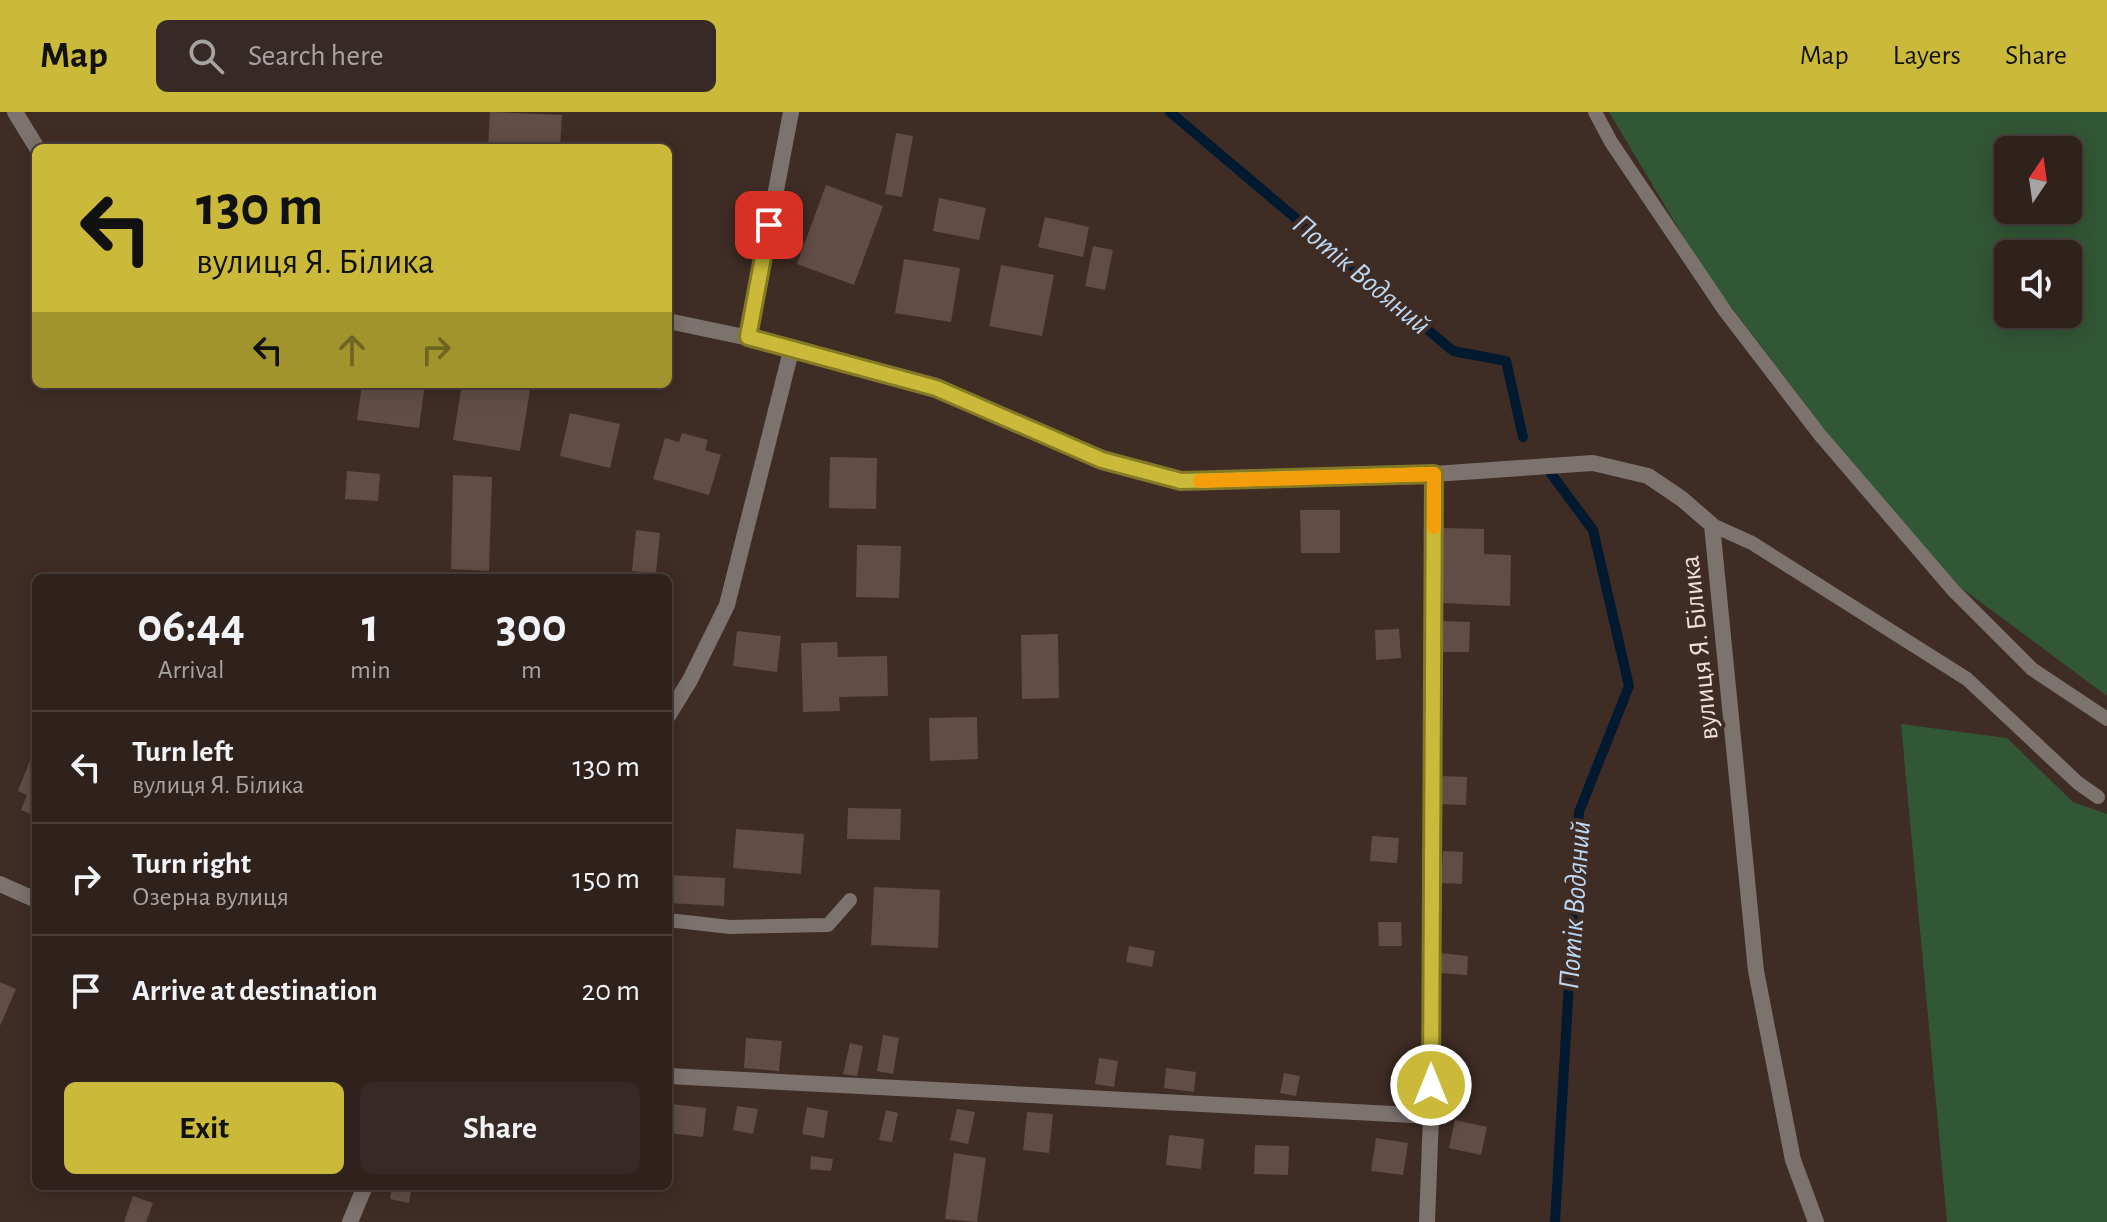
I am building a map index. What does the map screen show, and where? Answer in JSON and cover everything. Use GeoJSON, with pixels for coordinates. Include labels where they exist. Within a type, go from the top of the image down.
{"type":"FeatureCollection","features":[{"type":"Feature","properties":{"kind":"street"},"geometry":{"type":"LineString","coordinates":[[15,112],[35,144]]}},
{"type":"Feature","properties":{"kind":"street"},"geometry":{"type":"LineString","coordinates":[[748,337],[791,112]]}},
{"type":"Feature","properties":{"kind":"street","name":"вулиця Я. Білика"},"geometry":{"type":"LineString","coordinates":[[672,322],[792,347],[936,388],[1102,460],[1181,481],[1434,474],[1593,463],[1648,476],[1682,499],[1712,525],[1756,971],[1793,1160],[1816,1222]]}},
{"type":"Feature","properties":{"kind":"street"},"geometry":{"type":"LineString","coordinates":[[672,709],[727,605],[792,347]]}},
{"type":"Feature","properties":{"kind":"street"},"geometry":{"type":"LineString","coordinates":[[1427,1222],[1431,1116],[1434,474]]}},
{"type":"Feature","properties":{"kind":"street"},"geometry":{"type":"LineString","coordinates":[[0,884],[32,898]]}},
{"type":"Feature","properties":{"kind":"street"},"geometry":{"type":"LineString","coordinates":[[672,1076],[1431,1116]]}},
{"type":"Feature","properties":{"kind":"street"},"geometry":{"type":"LineString","coordinates":[[350,1222],[363,1190]]}},
{"type":"Feature","properties":{"kind":"lane"},"geometry":{"type":"LineString","coordinates":[[1595,112],[1611,142],[1725,311],[1820,435],[1953,590],[2032,669],[2107,719]]}},
{"type":"Feature","properties":{"kind":"lane"},"geometry":{"type":"LineString","coordinates":[[1712,525],[1752,543],[1967,679],[2078,783],[2098,797]]}},
{"type":"Feature","properties":{"kind":"lane"},"geometry":{"type":"LineString","coordinates":[[672,920],[730,927],[828,925],[850,900]]}},
{"type":"Feature","properties":{"kind":"green space"},"geometry":{"type":"Polygon","coordinates":[[[1609,112],[2107,112],[2107,696],[1944,575],[1869,488],[1704,271],[1609,112]]]}},
{"type":"Feature","properties":{"kind":"green space"},"geometry":{"type":"Polygon","coordinates":[[[1901,724],[2007,738],[2073,802],[2107,814],[2107,1222],[1947,1222],[1901,724]]]}},
{"type":"Feature","properties":{"kind":"building"},"geometry":{"type":"Polygon","coordinates":[[[490,112],[562,115],[560,144],[488,144],[490,112]]]}},
{"type":"Feature","properties":{"kind":"building"},"geometry":{"type":"Polygon","coordinates":[[[896,133],[913,136],[902,197],[885,194],[896,133]]]}},
{"type":"Feature","properties":{"kind":"building"},"geometry":{"type":"Polygon","coordinates":[[[826,185],[883,206],[854,285],[797,264],[826,185]]]}},
{"type":"Feature","properties":{"kind":"building"},"geometry":{"type":"Polygon","coordinates":[[[939,198],[986,208],[979,240],[933,231],[939,198]]]}},
{"type":"Feature","properties":{"kind":"building"},"geometry":{"type":"Polygon","coordinates":[[[1045,217],[1089,227],[1083,257],[1038,247],[1045,217]]]}},
{"type":"Feature","properties":{"kind":"building"},"geometry":{"type":"Polygon","coordinates":[[[1093,246],[1113,250],[1105,290],[1085,286],[1093,246]]]}},
{"type":"Feature","properties":{"kind":"building"},"geometry":{"type":"Polygon","coordinates":[[[904,259],[960,268],[951,322],[895,313],[904,259]]]}},
{"type":"Feature","properties":{"kind":"building"},"geometry":{"type":"Polygon","coordinates":[[[1001,265],[1054,275],[1042,336],[989,326],[1001,265]]]}},
{"type":"Feature","properties":{"kind":"building"},"geometry":{"type":"Polygon","coordinates":[[[361,388],[424,388],[419,428],[357,420],[361,388]]]}},
{"type":"Feature","properties":{"kind":"building"},"geometry":{"type":"Polygon","coordinates":[[[461,388],[530,390],[520,451],[453,440],[461,388]]]}},
{"type":"Feature","properties":{"kind":"building"},"geometry":{"type":"Polygon","coordinates":[[[570,413],[620,424],[610,468],[560,456],[570,413]]]}},
{"type":"Feature","properties":{"kind":"building"},"geometry":{"type":"Polygon","coordinates":[[[682,433],[708,440],[705,450],[721,455],[709,495],[653,479],[665,438],[679,442],[682,433]]]}},
{"type":"Feature","properties":{"kind":"building"},"geometry":{"type":"Polygon","coordinates":[[[830,457],[877,458],[876,509],[829,508],[830,457]]]}},
{"type":"Feature","properties":{"kind":"building"},"geometry":{"type":"Polygon","coordinates":[[[347,471],[380,474],[378,501],[345,499],[347,471]]]}},
{"type":"Feature","properties":{"kind":"building"},"geometry":{"type":"Polygon","coordinates":[[[453,475],[492,477],[489,571],[451,569],[453,475]]]}},
{"type":"Feature","properties":{"kind":"building"},"geometry":{"type":"Polygon","coordinates":[[[1300,510],[1340,510],[1340,553],[1301,553],[1300,510]]]}},
{"type":"Feature","properties":{"kind":"building"},"geometry":{"type":"Polygon","coordinates":[[[1443,528],[1484,529],[1484,554],[1511,555],[1510,606],[1441,603],[1443,528]]]}},
{"type":"Feature","properties":{"kind":"building"},"geometry":{"type":"Polygon","coordinates":[[[636,530],[660,533],[656,573],[632,571],[636,530]]]}},
{"type":"Feature","properties":{"kind":"building"},"geometry":{"type":"Polygon","coordinates":[[[857,545],[901,546],[899,598],[856,597],[857,545]]]}},
{"type":"Feature","properties":{"kind":"building"},"geometry":{"type":"Polygon","coordinates":[[[1441,621],[1470,622],[1469,652],[1440,652],[1441,621]]]}},
{"type":"Feature","properties":{"kind":"building"},"geometry":{"type":"Polygon","coordinates":[[[1399,629],[1401,658],[1376,660],[1375,630],[1399,629]]]}},
{"type":"Feature","properties":{"kind":"building"},"geometry":{"type":"Polygon","coordinates":[[[737,631],[781,636],[777,672],[733,666],[737,631]]]}},
{"type":"Feature","properties":{"kind":"building"},"geometry":{"type":"Polygon","coordinates":[[[1058,634],[1059,698],[1022,699],[1021,635],[1058,634]]]}},
{"type":"Feature","properties":{"kind":"building"},"geometry":{"type":"Polygon","coordinates":[[[837,642],[838,657],[887,656],[888,696],[839,697],[840,711],[803,712],[801,643],[837,642]]]}},
{"type":"Feature","properties":{"kind":"building"},"geometry":{"type":"Polygon","coordinates":[[[977,717],[978,759],[930,761],[929,718],[977,717]]]}},
{"type":"Feature","properties":{"kind":"building"},"geometry":{"type":"Polygon","coordinates":[[[32,755],[32,814],[21,810],[27,795],[18,791],[32,755]]]}},
{"type":"Feature","properties":{"kind":"building"},"geometry":{"type":"Polygon","coordinates":[[[1440,776],[1467,777],[1466,805],[1439,804],[1440,776]]]}},
{"type":"Feature","properties":{"kind":"building"},"geometry":{"type":"Polygon","coordinates":[[[848,808],[901,809],[900,840],[847,839],[848,808]]]}},
{"type":"Feature","properties":{"kind":"building"},"geometry":{"type":"Polygon","coordinates":[[[736,829],[804,834],[801,874],[733,868],[736,829]]]}},
{"type":"Feature","properties":{"kind":"building"},"geometry":{"type":"Polygon","coordinates":[[[1372,836],[1399,838],[1397,863],[1370,861],[1372,836]]]}},
{"type":"Feature","properties":{"kind":"building"},"geometry":{"type":"Polygon","coordinates":[[[1443,851],[1463,852],[1462,884],[1441,883],[1443,851]]]}},
{"type":"Feature","properties":{"kind":"building"},"geometry":{"type":"Polygon","coordinates":[[[672,875],[725,878],[724,906],[672,903],[672,875]]]}},
{"type":"Feature","properties":{"kind":"building"},"geometry":{"type":"Polygon","coordinates":[[[874,887],[940,890],[938,948],[871,945],[874,887]]]}},
{"type":"Feature","properties":{"kind":"building"},"geometry":{"type":"Polygon","coordinates":[[[1378,922],[1401,922],[1402,946],[1379,946],[1378,922]]]}},
{"type":"Feature","properties":{"kind":"building"},"geometry":{"type":"Polygon","coordinates":[[[1129,946],[1155,951],[1152,967],[1126,962],[1129,946]]]}},
{"type":"Feature","properties":{"kind":"building"},"geometry":{"type":"Polygon","coordinates":[[[1441,953],[1468,956],[1467,975],[1440,973],[1441,953]]]}},
{"type":"Feature","properties":{"kind":"building"},"geometry":{"type":"Polygon","coordinates":[[[0,982],[16,989],[0,1026],[0,982]]]}},
{"type":"Feature","properties":{"kind":"building"},"geometry":{"type":"Polygon","coordinates":[[[883,1035],[899,1038],[893,1074],[877,1071],[883,1035]]]}},
{"type":"Feature","properties":{"kind":"building"},"geometry":{"type":"Polygon","coordinates":[[[746,1038],[782,1041],[779,1071],[744,1068],[746,1038]]]}},
{"type":"Feature","properties":{"kind":"building"},"geometry":{"type":"Polygon","coordinates":[[[850,1043],[863,1046],[857,1076],[843,1074],[850,1043]]]}},
{"type":"Feature","properties":{"kind":"building"},"geometry":{"type":"Polygon","coordinates":[[[1099,1058],[1118,1061],[1114,1087],[1095,1084],[1099,1058]]]}},
{"type":"Feature","properties":{"kind":"building"},"geometry":{"type":"Polygon","coordinates":[[[1166,1068],[1196,1072],[1194,1092],[1164,1088],[1166,1068]]]}},
{"type":"Feature","properties":{"kind":"building"},"geometry":{"type":"Polygon","coordinates":[[[1284,1073],[1300,1076],[1296,1096],[1280,1093],[1284,1073]]]}},
{"type":"Feature","properties":{"kind":"building"},"geometry":{"type":"Polygon","coordinates":[[[672,1104],[706,1108],[703,1137],[672,1133],[672,1104]]]}},
{"type":"Feature","properties":{"kind":"building"},"geometry":{"type":"Polygon","coordinates":[[[737,1106],[758,1109],[753,1134],[733,1130],[737,1106]]]}},
{"type":"Feature","properties":{"kind":"building"},"geometry":{"type":"Polygon","coordinates":[[[807,1107],[828,1111],[824,1138],[802,1134],[807,1107]]]}},
{"type":"Feature","properties":{"kind":"building"},"geometry":{"type":"Polygon","coordinates":[[[957,1109],[975,1112],[968,1144],[950,1140],[957,1109]]]}},
{"type":"Feature","properties":{"kind":"building"},"geometry":{"type":"Polygon","coordinates":[[[886,1110],[898,1113],[892,1142],[879,1140],[886,1110]]]}},
{"type":"Feature","properties":{"kind":"building"},"geometry":{"type":"Polygon","coordinates":[[[1027,1112],[1053,1114],[1049,1153],[1023,1150],[1027,1112]]]}},
{"type":"Feature","properties":{"kind":"building"},"geometry":{"type":"Polygon","coordinates":[[[1455,1120],[1487,1127],[1481,1155],[1449,1148],[1455,1120]]]}},
{"type":"Feature","properties":{"kind":"building"},"geometry":{"type":"Polygon","coordinates":[[[1169,1135],[1204,1139],[1201,1169],[1166,1165],[1169,1135]]]}},
{"type":"Feature","properties":{"kind":"building"},"geometry":{"type":"Polygon","coordinates":[[[1376,1138],[1408,1143],[1403,1175],[1371,1171],[1376,1138]]]}},
{"type":"Feature","properties":{"kind":"building"},"geometry":{"type":"Polygon","coordinates":[[[1255,1145],[1289,1146],[1288,1175],[1254,1174],[1255,1145]]]}},
{"type":"Feature","properties":{"kind":"building"},"geometry":{"type":"Polygon","coordinates":[[[954,1153],[986,1158],[977,1222],[945,1219],[954,1153]]]}},
{"type":"Feature","properties":{"kind":"building"},"geometry":{"type":"Polygon","coordinates":[[[811,1156],[833,1159],[831,1171],[810,1169],[811,1156]]]}},
{"type":"Feature","properties":{"kind":"building"},"geometry":{"type":"Polygon","coordinates":[[[391,1190],[411,1190],[409,1203],[390,1199],[391,1190]]]}},
{"type":"Feature","properties":{"kind":"building"},"geometry":{"type":"Polygon","coordinates":[[[133,1196],[153,1203],[146,1222],[124,1222],[133,1196]]]}},
{"type":"Feature","properties":{"kind":"waterway","name":"Потік Водяний"},"geometry":{"type":"LineString","coordinates":[[1170,112],[1453,351],[1506,361],[1523,437]]}},
{"type":"Feature","properties":{"kind":"waterway","name":"Потік Водяний"},"geometry":{"type":"LineString","coordinates":[[1549,471],[1593,530],[1629,686],[1579,812],[1555,1222]]}},
{"type":"Feature","properties":{"kind":"slow traffic"},"geometry":{"type":"LineString","coordinates":[[1200,481],[1434,474],[1434,527]]}},
{"type":"Feature","properties":{"kind":"route"},"geometry":{"type":"LineString","coordinates":[[769,225],[748,337],[936,388],[1102,460],[1181,481],[1434,474],[1431,1085]]}}]}
